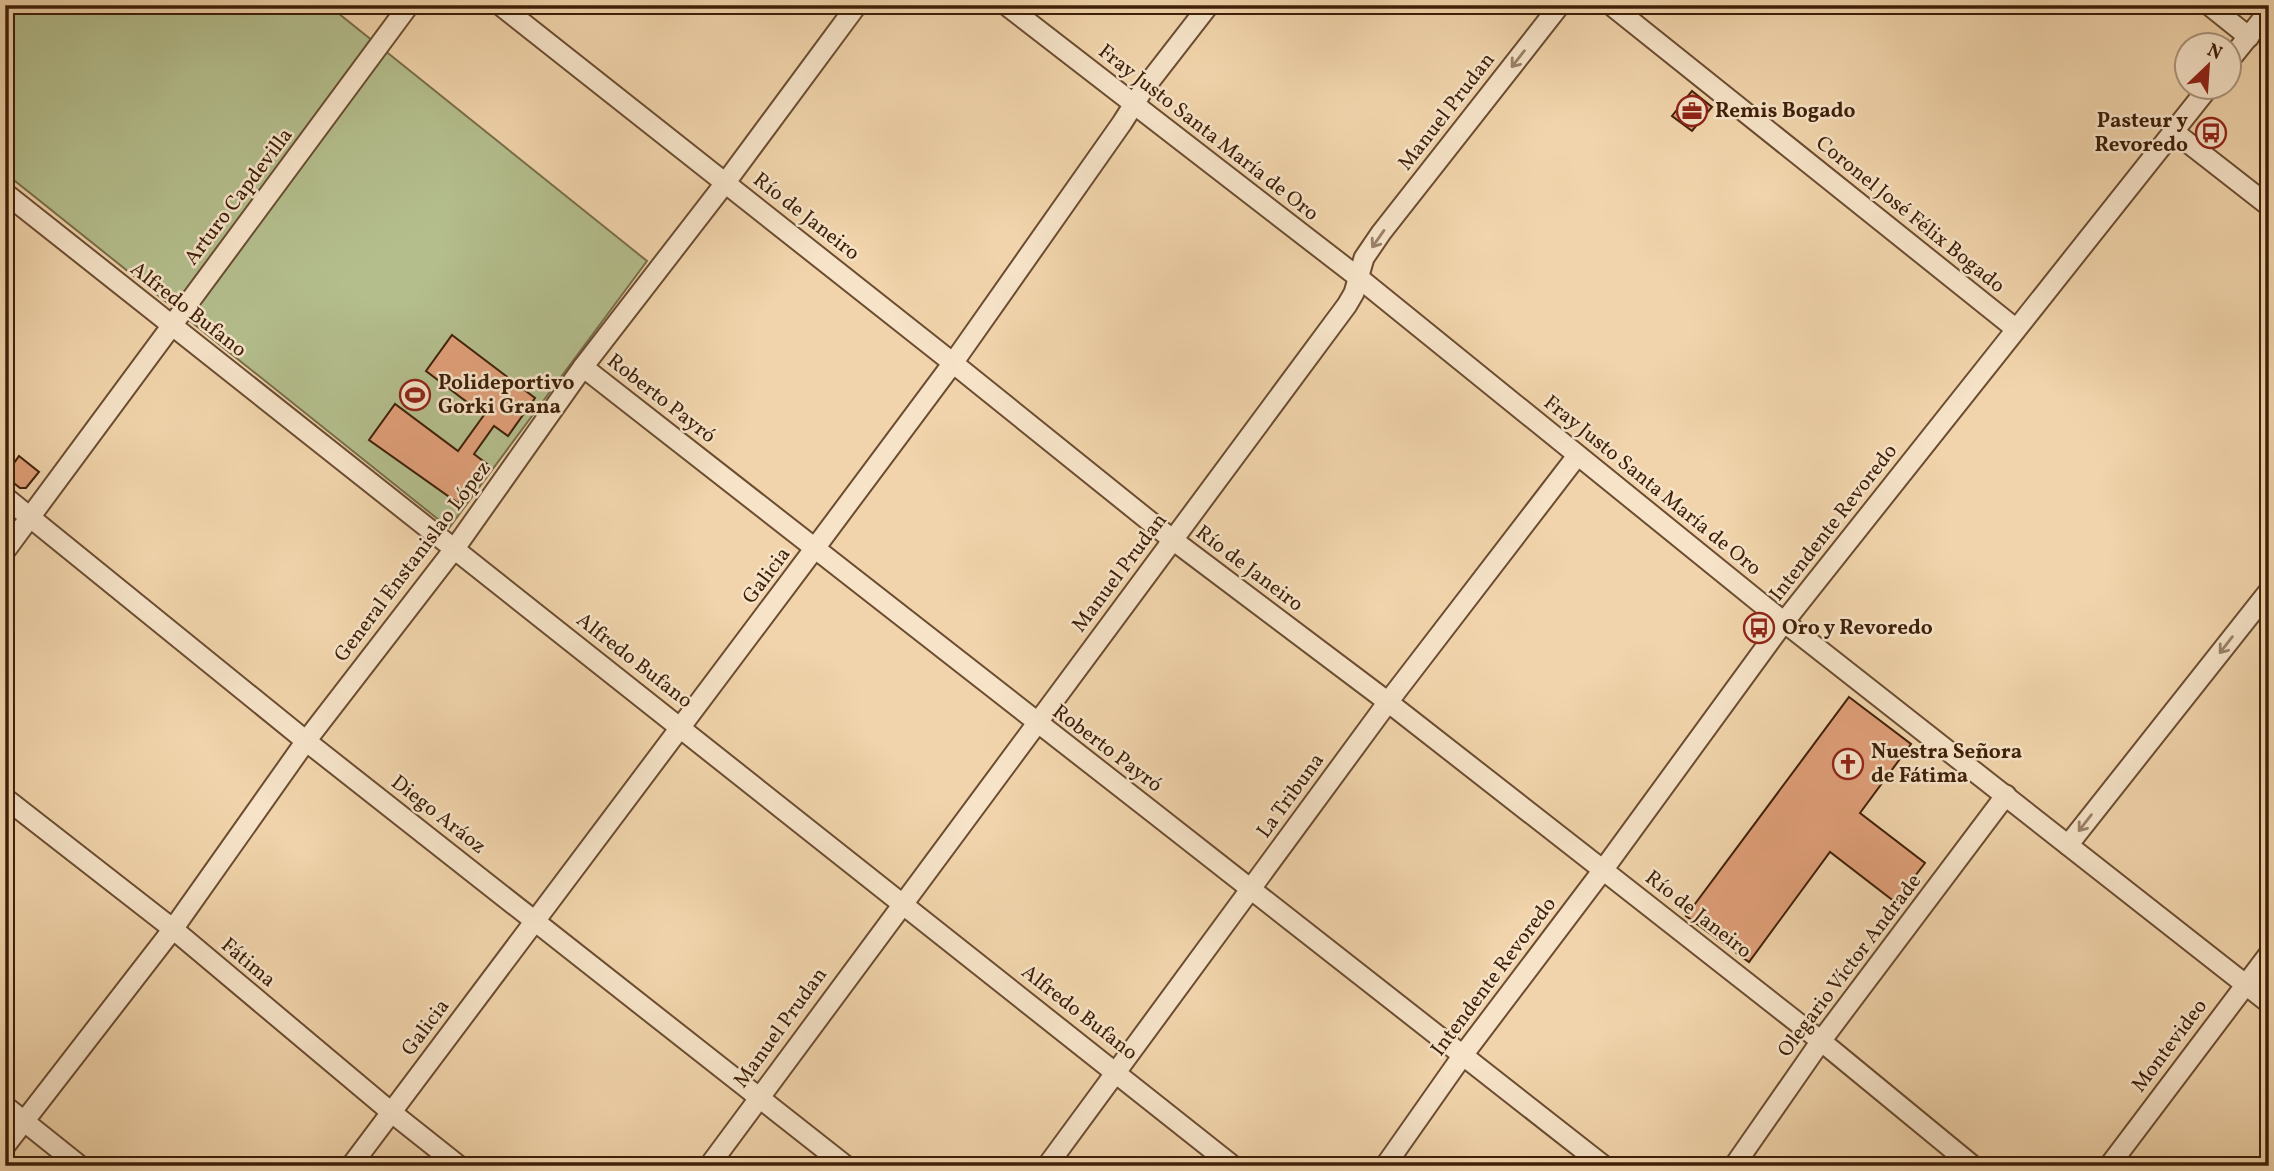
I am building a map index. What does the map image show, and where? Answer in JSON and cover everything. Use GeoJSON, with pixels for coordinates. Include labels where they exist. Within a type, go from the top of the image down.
{"type":"FeatureCollection","features":[{"type":"Feature","properties":{"kind":"street","name":"Arturo Capdevilla"},"geometry":{"type":"LineString","coordinates":[[5,551],[409,5]]}},
{"type":"Feature","properties":{"kind":"street","name":"Río de Janeiro"},"geometry":{"type":"LineString","coordinates":[[500,5],[726,182],[1172,540],[1388,702],[1603,870],[1821,1041],[1973,1166]]}},
{"type":"Feature","properties":{"kind":"street","name":"General Enstanislao López"},"geometry":{"type":"LineString","coordinates":[[5,1146],[173,929],[306,741],[455,548],[583,367],[726,182],[857,5]]}},
{"type":"Feature","properties":{"kind":"street","name":"Fray Justo Santa María de Oro"},"geometry":{"type":"LineString","coordinates":[[1006,5],[1359,278],[1784,622],[2269,1003]]}},
{"type":"Feature","properties":{"kind":"street","name":"Galicia"},"geometry":{"type":"LineString","coordinates":[[351,1166],[953,363],[1143,90],[1209,5]]}},
{"type":"Feature","properties":{"kind":"street","name":"Manuel Prudan"},"geometry":{"type":"LineString","coordinates":[[709,1166],[1347,305],[1359,278],[1364,258],[1381,233],[1560,5]]}},
{"type":"Feature","properties":{"kind":"street","name":"Coronel José Félix Bogado"},"geometry":{"type":"LineString","coordinates":[[1611,5],[2016,330]]}},
{"type":"Feature","properties":{"kind":"street"},"geometry":{"type":"LineString","coordinates":[[2209,5],[2249,37]]}},
{"type":"Feature","properties":{"kind":"street"},"geometry":{"type":"LineString","coordinates":[[2242,45],[2269,11]]}},
{"type":"Feature","properties":{"kind":"street","name":"Intendente Revoredo"},"geometry":{"type":"LineString","coordinates":[[1385,1166],[1463,1055],[1603,870],[1784,622],[2197,102]]}},
{"type":"Feature","properties":{"kind":"street"},"geometry":{"type":"LineString","coordinates":[[2173,131],[2269,206]]}},
{"type":"Feature","properties":{"kind":"street","name":"Alfredo Bufano"},"geometry":{"type":"LineString","coordinates":[[5,193],[1233,1166]]}},
{"type":"Feature","properties":{"kind":"street","name":"Roberto Payró"},"geometry":{"type":"LineString","coordinates":[[583,367],[1037,723],[1252,887],[1604,1166]]}},
{"type":"Feature","properties":{"kind":"street","name":"La Tribuna"},"geometry":{"type":"LineString","coordinates":[[1047,1166],[1388,702],[1577,456]]}},
{"type":"Feature","properties":{"kind":"street","name":"Diego Aráoz"},"geometry":{"type":"LineString","coordinates":[[5,497],[306,741],[846,1166]]}},
{"type":"Feature","properties":{"kind":"street"},"geometry":{"type":"LineString","coordinates":[[2068,845],[2269,591]]}},
{"type":"Feature","properties":{"kind":"street","name":"Olegario Víctor Andrade"},"geometry":{"type":"LineString","coordinates":[[1734,1166],[1821,1041],[2006,795]]}},
{"type":"Feature","properties":{"kind":"street","name":"Fátima"},"geometry":{"type":"LineString","coordinates":[[5,798],[173,929],[459,1166]]}},
{"type":"Feature","properties":{"kind":"street","name":"Montevideo"},"geometry":{"type":"LineString","coordinates":[[2109,1166],[2269,954]]}},
{"type":"Feature","properties":{"kind":"street"},"geometry":{"type":"LineString","coordinates":[[5,1106],[80,1166]]}},
{"type":"Feature","properties":{"kind":"green space","name":"Polideportivo Gorki Grana"},"geometry":{"type":"Polygon","coordinates":[[[5,5],[328,5],[647,261],[449,528],[5,173],[5,5]]]}},
{"type":"Feature","properties":{"kind":"building","name":"Remis Bogado"},"geometry":{"type":"Polygon","coordinates":[[[1692,91],[1712,107],[1692,131],[1672,116],[1692,91]]]}},
{"type":"Feature","properties":{"kind":"building"},"geometry":{"type":"Polygon","coordinates":[[[452,335],[535,398],[508,436],[494,426],[474,454],[487,464],[458,503],[369,440],[395,404],[458,451],[484,415],[426,371],[452,335]]]}},
{"type":"Feature","properties":{"kind":"building"},"geometry":{"type":"Polygon","coordinates":[[[19,456],[39,472],[26,488],[20,488],[5,476],[19,456]]]}},
{"type":"Feature","properties":{"kind":"building"},"geometry":{"type":"Polygon","coordinates":[[[1849,697],[1911,744],[1860,813],[1925,863],[1895,902],[1830,852],[1749,962],[1686,916],[1849,697]]]}},
{"type":"Feature","properties":{"kind":"place","name":"Remis Bogado"},"geometry":{"type":"Point","coordinates":[1692,111]}},
{"type":"Feature","properties":{"kind":"place","name":"Pasteur y Revoredo"},"geometry":{"type":"Point","coordinates":[2211,133]}},
{"type":"Feature","properties":{"kind":"place","name":"Polideportivo Gorki Grana"},"geometry":{"type":"Point","coordinates":[415,395]}},
{"type":"Feature","properties":{"kind":"place","name":"Oro y Revoredo"},"geometry":{"type":"Point","coordinates":[1759,628]}},
{"type":"Feature","properties":{"kind":"place","name":"Nuestra Señora de Fátima"},"geometry":{"type":"Point","coordinates":[1848,764]}}]}
